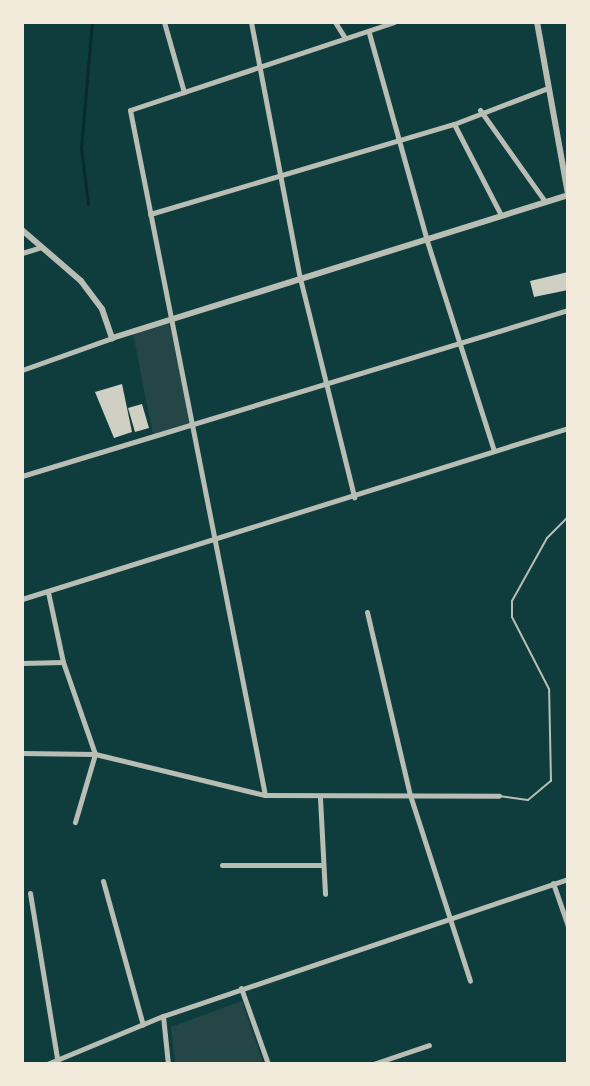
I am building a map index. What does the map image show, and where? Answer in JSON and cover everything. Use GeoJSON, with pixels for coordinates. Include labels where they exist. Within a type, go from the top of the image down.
{"type":"FeatureCollection","features":[{"type":"Feature","properties":{"kind":"street"},"geometry":{"type":"LineString","coordinates":[[164,22],[184,92]]}},
{"type":"Feature","properties":{"kind":"street"},"geometry":{"type":"LineString","coordinates":[[251,22],[300,278],[354,497]]}},
{"type":"Feature","properties":{"kind":"street"},"geometry":{"type":"LineString","coordinates":[[335,22],[345,39]]}},
{"type":"Feature","properties":{"kind":"street"},"geometry":{"type":"LineString","coordinates":[[265,795],[211,538],[192,427],[170,324],[130,110],[369,33],[394,22]]}},
{"type":"Feature","properties":{"kind":"street"},"geometry":{"type":"LineString","coordinates":[[22,370],[112,338],[170,324],[300,278],[427,241],[544,200],[567,195],[537,22]]}},
{"type":"Feature","properties":{"kind":"street"},"geometry":{"type":"LineString","coordinates":[[369,33],[427,241],[494,451]]}},
{"type":"Feature","properties":{"kind":"street"},"geometry":{"type":"LineString","coordinates":[[150,214],[279,172],[399,137],[453,124],[480,110],[548,88]]}},
{"type":"Feature","properties":{"kind":"street"},"geometry":{"type":"LineString","coordinates":[[480,110],[544,200]]}},
{"type":"Feature","properties":{"kind":"street"},"geometry":{"type":"LineString","coordinates":[[453,124],[501,215]]}},
{"type":"Feature","properties":{"kind":"street"},"geometry":{"type":"LineString","coordinates":[[22,230],[92,295],[112,338]]}},
{"type":"Feature","properties":{"kind":"street"},"geometry":{"type":"LineString","coordinates":[[22,253],[42,247]]}},
{"type":"Feature","properties":{"kind":"street"},"geometry":{"type":"LineString","coordinates":[[22,476],[192,427],[567,310]]}},
{"type":"Feature","properties":{"kind":"street"},"geometry":{"type":"LineString","coordinates":[[22,599],[211,538],[354,497],[567,428]]}},
{"type":"Feature","properties":{"kind":"street"},"geometry":{"type":"LineString","coordinates":[[48,592],[63,662],[96,754],[75,822]]}},
{"type":"Feature","properties":{"kind":"street"},"geometry":{"type":"LineString","coordinates":[[367,612],[410,795],[470,981]]}},
{"type":"Feature","properties":{"kind":"street"},"geometry":{"type":"LineString","coordinates":[[22,663],[63,662]]}},
{"type":"Feature","properties":{"kind":"street"},"geometry":{"type":"LineString","coordinates":[[22,753],[96,754],[265,795],[320,798],[410,795],[499,796]]}},
{"type":"Feature","properties":{"kind":"street"},"geometry":{"type":"LineString","coordinates":[[320,798],[324,894]]}},
{"type":"Feature","properties":{"kind":"street"},"geometry":{"type":"LineString","coordinates":[[222,865],[322,865]]}},
{"type":"Feature","properties":{"kind":"street"},"geometry":{"type":"LineString","coordinates":[[47,1064],[164,1016],[241,988],[567,879]]}},
{"type":"Feature","properties":{"kind":"street"},"geometry":{"type":"LineString","coordinates":[[103,881],[143,1025]]}},
{"type":"Feature","properties":{"kind":"street"},"geometry":{"type":"LineString","coordinates":[[553,883],[567,926]]}},
{"type":"Feature","properties":{"kind":"street"},"geometry":{"type":"LineString","coordinates":[[30,892],[58,1061]]}},
{"type":"Feature","properties":{"kind":"street"},"geometry":{"type":"LineString","coordinates":[[241,988],[268,1064]]}},
{"type":"Feature","properties":{"kind":"street"},"geometry":{"type":"LineString","coordinates":[[164,1016],[168,1064]]}},
{"type":"Feature","properties":{"kind":"street"},"geometry":{"type":"LineString","coordinates":[[374,1064],[429,1045]]}},
{"type":"Feature","properties":{"kind":"lane"},"geometry":{"type":"LineString","coordinates":[[499,796],[528,800],[551,781],[549,689],[542,666],[512,617],[512,601],[547,538],[567,517]]}},
{"type":"Feature","properties":{"kind":"shaded area"},"geometry":{"type":"Polygon","coordinates":[[[169,324],[192,427],[154,440],[133,333],[169,324]]]}},
{"type":"Feature","properties":{"kind":"shaded area"},"geometry":{"type":"Polygon","coordinates":[[[242,1001],[263,1063],[175,1063],[171,1027],[242,1001]]]}},
{"type":"Feature","properties":{"kind":"building"},"geometry":{"type":"Polygon","coordinates":[[[568,272],[568,290],[534,297],[530,281],[568,272]]]}},
{"type":"Feature","properties":{"kind":"building"},"geometry":{"type":"Polygon","coordinates":[[[122,384],[132,432],[114,438],[95,392],[122,384]]]}},
{"type":"Feature","properties":{"kind":"building"},"geometry":{"type":"Polygon","coordinates":[[[142,404],[149,428],[135,432],[128,408],[142,404]]]}},
{"type":"Feature","properties":{"kind":"waterway"},"geometry":{"type":"LineString","coordinates":[[88,204],[81,148],[92,22]]}}]}
